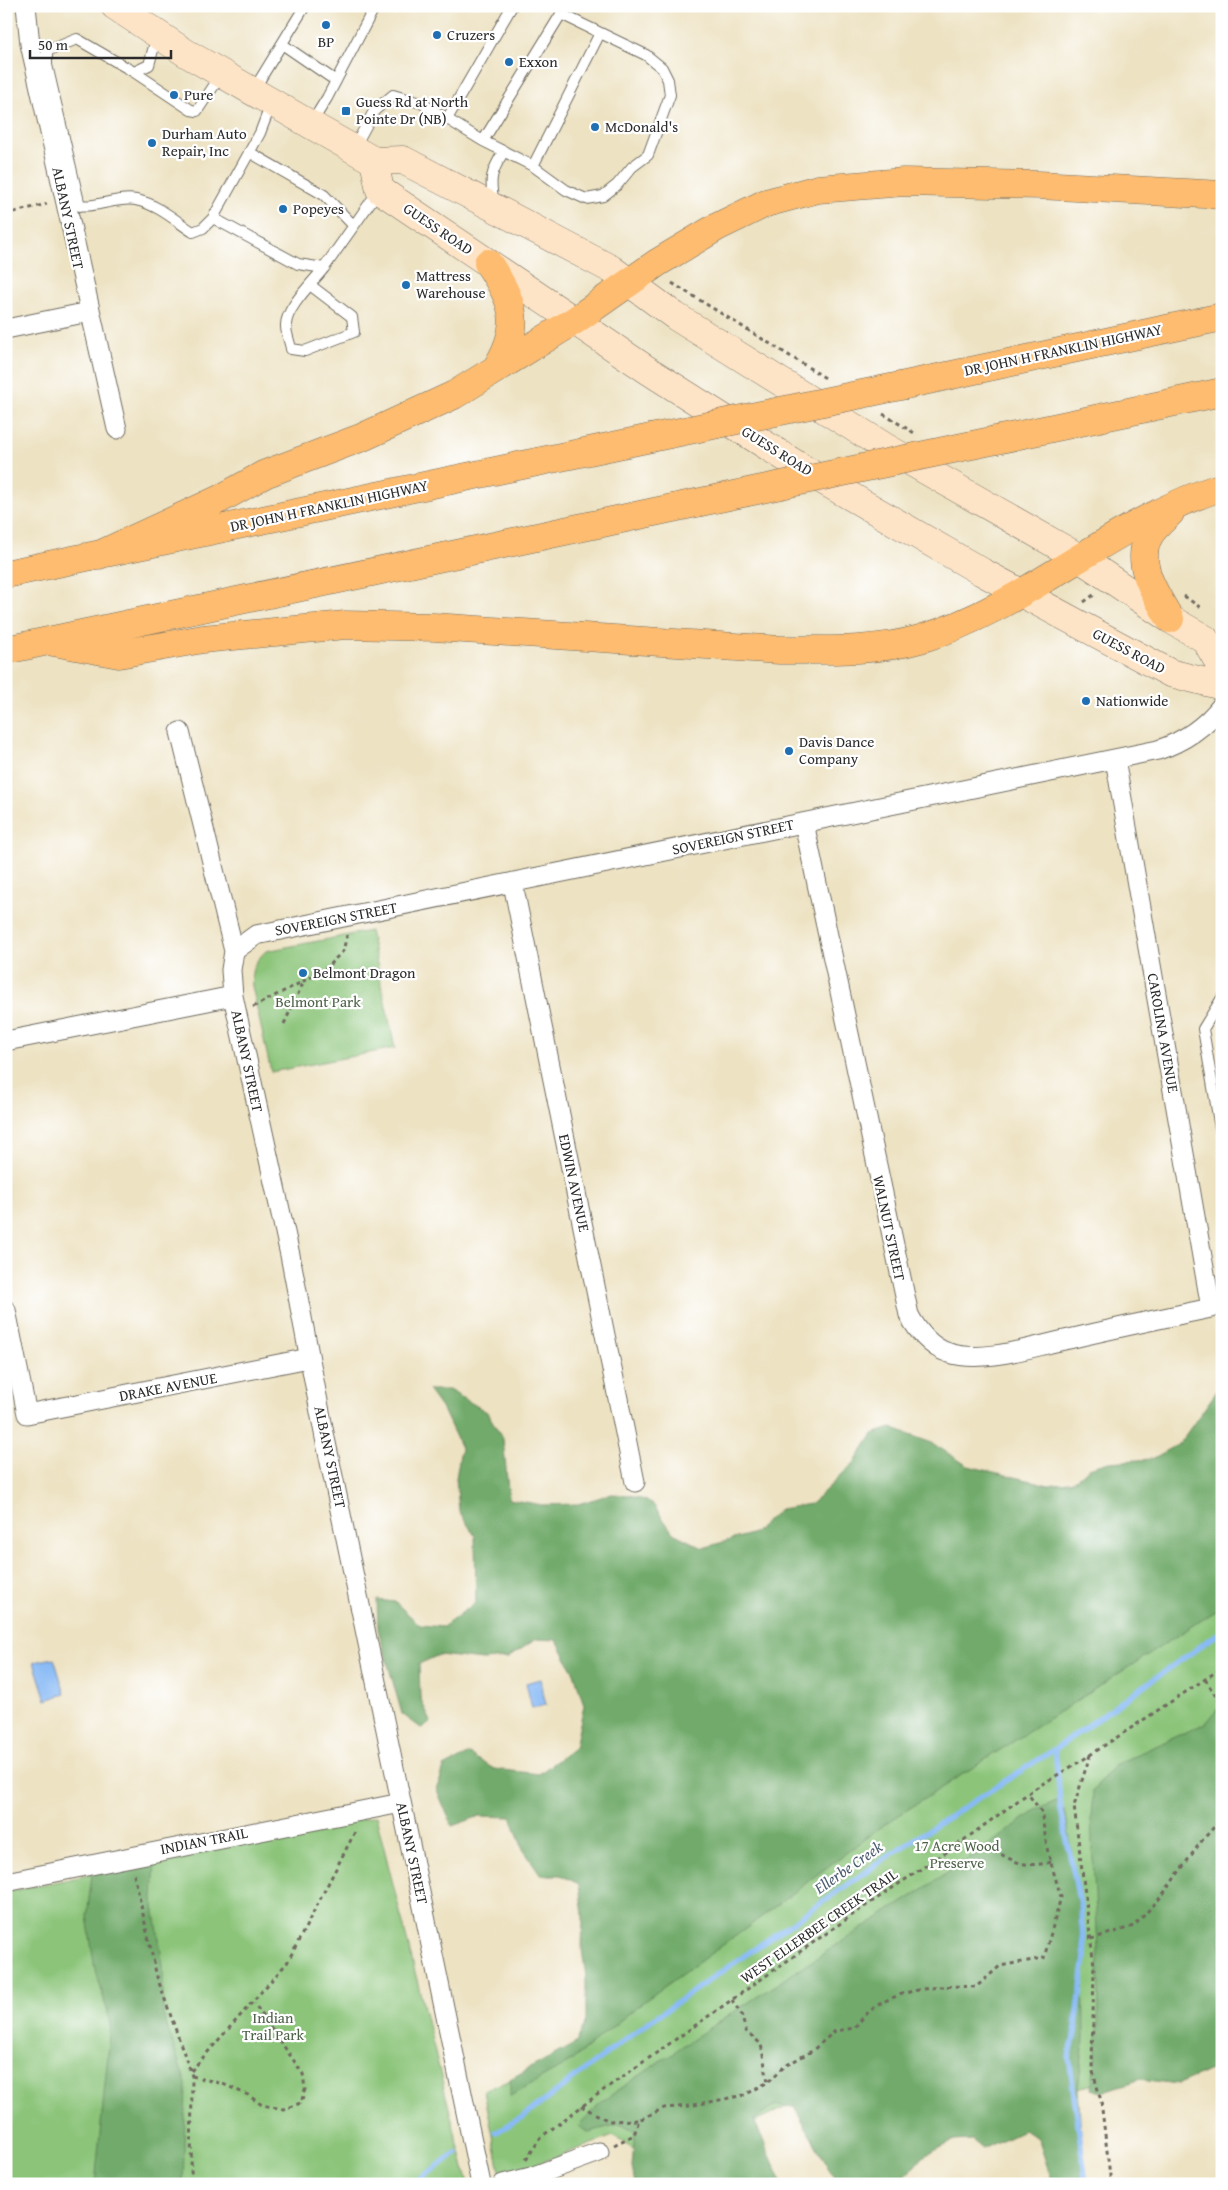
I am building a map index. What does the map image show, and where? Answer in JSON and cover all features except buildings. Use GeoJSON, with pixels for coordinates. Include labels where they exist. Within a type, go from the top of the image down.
{"type":"FeatureCollection","features":[{"type":"Feature","properties":{"kind":"highway"},"geometry":{"type":"LineString","coordinates":[[99,555],[212,503],[265,474],[362,437],[454,396],[574,321],[628,282],[739,215],[766,203],[818,189],[904,182],[1222,194]]}},
{"type":"Feature","properties":{"kind":"highway"},"geometry":{"type":"LineString","coordinates":[[488,263],[507,295],[514,320],[512,337],[506,352],[495,370]]}},
{"type":"Feature","properties":{"kind":"highway","name":"DR JOHN H FRANKLIN HIGHWAY"},"geometry":{"type":"LineString","coordinates":[[6,574],[904,385],[1090,343],[1222,317]]}},
{"type":"Feature","properties":{"kind":"highway"},"geometry":{"type":"LineString","coordinates":[[6,650],[1222,392]]}},
{"type":"Feature","properties":{"kind":"highway"},"geometry":{"type":"LineString","coordinates":[[48,641],[119,654],[220,637],[345,625],[434,627],[780,650],[848,649],[890,645],[921,638],[950,628],[1019,593],[1078,557],[1178,505],[1222,487]]}},
{"type":"Feature","properties":{"kind":"highway"},"geometry":{"type":"LineString","coordinates":[[1170,619],[1149,582],[1145,565],[1144,546],[1150,534],[1178,505]]}},
{"type":"Feature","properties":{"kind":"main road"},"geometry":{"type":"LineString","coordinates":[[115,6],[222,74],[364,155],[403,160],[611,269],[675,316],[885,447],[1078,557],[1170,619],[1205,639],[1222,668]]}},
{"type":"Feature","properties":{"kind":"main road"},"geometry":{"type":"LineString","coordinates":[[364,155],[380,190]]}},
{"type":"Feature","properties":{"kind":"main road","name":"GUESS ROAD"},"geometry":{"type":"LineString","coordinates":[[380,190],[574,321],[805,470],[1019,593],[1170,673],[1222,686]]}},
{"type":"Feature","properties":{"kind":"street","name":"ALBANY STREET"},"geometry":{"type":"LineString","coordinates":[[26,6],[40,53],[72,203],[89,312],[117,429]]}},
{"type":"Feature","properties":{"kind":"street"},"geometry":{"type":"LineString","coordinates":[[6,328],[89,312]]}},
{"type":"Feature","properties":{"kind":"street","name":"SOVEREIGN STREET"},"geometry":{"type":"LineString","coordinates":[[234,951],[256,935],[513,884],[1115,759],[1175,744],[1191,735],[1207,722],[1222,705]]}},
{"type":"Feature","properties":{"kind":"street","name":"ALBANY STREET"},"geometry":{"type":"LineString","coordinates":[[180,732],[234,951],[231,970],[237,1017],[290,1254],[309,1358],[481,2184]]}},
{"type":"Feature","properties":{"kind":"street","name":"CAROLINA AVENUE"},"geometry":{"type":"LineString","coordinates":[[1115,759],[1211,1308]]}},
{"type":"Feature","properties":{"kind":"street","name":"WALNUT STREET"},"geometry":{"type":"LineString","coordinates":[[804,823],[904,1300],[909,1314],[920,1332],[934,1345],[947,1353],[963,1356],[982,1356],[1211,1308]]}},
{"type":"Feature","properties":{"kind":"street","name":"EDWIN AVENUE"},"geometry":{"type":"LineString","coordinates":[[513,884],[635,1482]]}},
{"type":"Feature","properties":{"kind":"street"},"geometry":{"type":"LineString","coordinates":[[6,1041],[233,996]]}},
{"type":"Feature","properties":{"kind":"street","name":"DRAKE AVENUE"},"geometry":{"type":"LineString","coordinates":[[6,1310],[27,1414],[309,1358]]}},
{"type":"Feature","properties":{"kind":"street","name":"INDIAN TRAIL"},"geometry":{"type":"LineString","coordinates":[[6,1882],[402,1804]]}},
{"type":"Feature","properties":{"kind":"street"},"geometry":{"type":"LineString","coordinates":[[504,2184],[599,2152]]}},
{"type":"Feature","properties":{"kind":"lane"},"geometry":{"type":"LineString","coordinates":[[72,203],[136,200],[156,208],[193,232],[203,228],[213,218],[260,133],[262,97],[282,44],[305,6]]}},
{"type":"Feature","properties":{"kind":"lane"},"geometry":{"type":"LineString","coordinates":[[310,125],[336,81],[375,6]]}},
{"type":"Feature","properties":{"kind":"lane"},"geometry":{"type":"LineString","coordinates":[[447,119],[512,6]]}},
{"type":"Feature","properties":{"kind":"lane"},"geometry":{"type":"LineString","coordinates":[[364,155],[374,112],[393,95],[421,103],[483,141],[533,166],[566,190],[586,199],[603,196],[618,185],[632,167],[648,155],[670,95],[668,80],[662,68],[646,55],[600,33],[561,10],[483,141]]}},
{"type":"Feature","properties":{"kind":"lane"},"geometry":{"type":"LineString","coordinates":[[533,166],[600,33]]}},
{"type":"Feature","properties":{"kind":"lane"},"geometry":{"type":"LineString","coordinates":[[134,72],[148,65],[158,34]]}},
{"type":"Feature","properties":{"kind":"lane"},"geometry":{"type":"LineString","coordinates":[[40,53],[77,38],[134,72],[191,110],[197,111],[222,74]]}},
{"type":"Feature","properties":{"kind":"lane"},"geometry":{"type":"LineString","coordinates":[[282,44],[336,81]]}},
{"type":"Feature","properties":{"kind":"lane"},"geometry":{"type":"LineString","coordinates":[[495,208],[490,186],[491,173],[504,151]]}},
{"type":"Feature","properties":{"kind":"lane"},"geometry":{"type":"LineString","coordinates":[[249,152],[324,195],[354,226]]}},
{"type":"Feature","properties":{"kind":"lane"},"geometry":{"type":"LineString","coordinates":[[310,285],[352,317],[354,332],[305,351],[291,349],[285,326],[292,308],[310,285],[324,268],[380,190]]}},
{"type":"Feature","properties":{"kind":"lane"},"geometry":{"type":"LineString","coordinates":[[213,218],[298,264],[324,268]]}},
{"type":"Feature","properties":{"kind":"lane"},"geometry":{"type":"LineString","coordinates":[[1222,998],[1203,1029],[1222,1140]]}},
{"type":"Feature","properties":{"kind":"path"},"geometry":{"type":"LineString","coordinates":[[6,214],[72,203]]}},
{"type":"Feature","properties":{"kind":"path"},"geometry":{"type":"LineString","coordinates":[[237,1017],[323,971],[344,951],[347,917]]}},
{"type":"Feature","properties":{"kind":"path"},"geometry":{"type":"LineString","coordinates":[[284,1024],[304,980]]}},
{"type":"Feature","properties":{"kind":"path","name":"WEST ELLERBEE CREEK TRAIL"},"geometry":{"type":"LineString","coordinates":[[525,2165],[531,2149],[541,2137],[581,2106],[858,1911],[962,1842],[1034,1789],[1084,1759],[1222,1668]]}},
{"type":"Feature","properties":{"kind":"path"},"geometry":{"type":"LineString","coordinates":[[1205,1679],[1222,1706]]}},
{"type":"Feature","properties":{"kind":"path"},"geometry":{"type":"LineString","coordinates":[[1090,1755],[1074,1806],[1094,1966],[1092,2068],[1102,2101],[1111,2184]]}},
{"type":"Feature","properties":{"kind":"path"},"geometry":{"type":"LineString","coordinates":[[581,2106],[609,2121],[639,2120],[664,2108],[689,2106],[745,2095],[768,2082],[785,2066],[812,2051],[835,2031],[854,2028],[863,2015],[886,2001],[926,1986],[976,1987],[1000,1966],[1044,1958],[1061,1897],[1051,1862],[1041,1811],[1028,1794]]}},
{"type":"Feature","properties":{"kind":"path"},"geometry":{"type":"LineString","coordinates":[[191,2071],[254,2003],[286,1963],[366,1810]]}},
{"type":"Feature","properties":{"kind":"path"},"geometry":{"type":"LineString","coordinates":[[1091,1939],[1134,1926],[1161,1897],[1200,1843],[1222,1818]]}},
{"type":"Feature","properties":{"kind":"path"},"geometry":{"type":"LineString","coordinates":[[962,1842],[986,1848],[1013,1862],[1035,1866],[1051,1862]]}},
{"type":"Feature","properties":{"kind":"path"},"geometry":{"type":"LineString","coordinates":[[131,1856],[157,1976],[192,2076],[191,2184]]}},
{"type":"Feature","properties":{"kind":"path"},"geometry":{"type":"LineString","coordinates":[[732,2000],[741,2014],[746,2031],[761,2044],[768,2082]]}},
{"type":"Feature","properties":{"kind":"path"},"geometry":{"type":"LineString","coordinates":[[192,2076],[223,2084],[248,2095],[262,2105],[283,2109],[301,2103],[305,2089],[302,2074],[254,2003]]}},
{"type":"Feature","properties":{"kind":"path"},"geometry":{"type":"LineString","coordinates":[[599,2152],[634,2135],[639,2120]]}},
{"type":"Feature","properties":{"kind":"green space","name":"Belmont Park"},"geometry":{"type":"Polygon","coordinates":[[[370,931],[395,1048],[271,1072],[252,986],[252,971],[258,959],[266,951],[370,931]]]}},
{"type":"Feature","properties":{"kind":"green space"},"geometry":{"type":"Polygon","coordinates":[[[1222,1384],[1222,1607],[879,1828],[744,1930],[640,2004],[570,2062],[510,2096],[510,2079],[576,2043],[586,2021],[586,1976],[582,1950],[583,1915],[579,1884],[560,1875],[541,1875],[523,1849],[511,1817],[480,1816],[452,1826],[437,1790],[444,1767],[469,1754],[494,1769],[539,1774],[575,1747],[584,1705],[574,1673],[557,1640],[536,1639],[508,1658],[483,1660],[439,1655],[419,1664],[420,1697],[431,1722],[421,1728],[402,1714],[378,1629],[377,1600],[395,1602],[420,1625],[443,1627],[476,1602],[475,1536],[459,1511],[456,1478],[461,1448],[444,1412],[428,1390],[449,1390],[487,1412],[503,1439],[509,1499],[542,1505],[578,1504],[611,1494],[630,1495],[652,1503],[673,1533],[703,1548],[754,1533],[780,1509],[811,1504],[855,1462],[873,1434],[891,1428],[932,1443],[968,1466],[1049,1485],[1074,1481],[1089,1468],[1109,1462],[1152,1459],[1179,1444],[1222,1384]]]}},
{"type":"Feature","properties":{"kind":"green space","name":"17 Acre Wood Preserve"},"geometry":{"type":"Polygon","coordinates":[[[1222,1462],[1222,2056],[1142,2069],[1083,2087],[866,2175],[824,2089],[661,2167],[613,2136],[501,2177],[484,2090],[571,2058],[1222,1462]]]}},
{"type":"Feature","properties":{"kind":"green space"},"geometry":{"type":"Polygon","coordinates":[[[1222,1704],[1222,2065],[1178,2084],[1140,2079],[1102,2092],[1091,2089],[1096,2056],[1099,1988],[1091,1818],[1093,1791],[1114,1765],[1206,1723],[1222,1704]]]}},
{"type":"Feature","properties":{"kind":"green space"},"geometry":{"type":"Polygon","coordinates":[[[1059,1800],[1066,1815],[1083,1955],[1084,2040],[1078,2089],[1084,2184],[1053,2184],[1038,2138],[1023,2130],[983,2149],[972,2140],[954,2141],[922,2157],[908,2174],[893,2184],[838,2184],[794,2107],[776,2105],[754,2120],[781,2180],[780,2184],[635,2184],[632,2167],[635,2132],[620,2124],[588,2132],[578,2126],[601,2102],[709,2028],[975,1855],[1036,1810],[1059,1800]]]}},
{"type":"Feature","properties":{"kind":"green space","name":"Indian Trail Park"},"geometry":{"type":"Polygon","coordinates":[[[376,1816],[468,2184],[6,2184],[6,1892],[376,1816]]]}},
{"type":"Feature","properties":{"kind":"green space"},"geometry":{"type":"Polygon","coordinates":[[[155,1857],[153,1899],[163,1966],[163,2014],[186,2084],[183,2184],[95,2184],[111,2024],[94,1964],[87,1916],[92,1874],[155,1857]]]}},
{"type":"Feature","properties":{"kind":"water"},"geometry":{"type":"Polygon","coordinates":[[[54,1658],[65,1694],[46,1700],[34,1662],[54,1658]]]}},
{"type":"Feature","properties":{"kind":"water"},"geometry":{"type":"Polygon","coordinates":[[[540,1679],[546,1705],[532,1708],[526,1683],[540,1679]]]}},
{"type":"Feature","properties":{"kind":"waterway","name":"Ellerbe Creek"},"geometry":{"type":"LineString","coordinates":[[496,2132],[523,2117],[647,2023],[896,1851],[1055,1749],[1222,1631]]}},
{"type":"Feature","properties":{"kind":"waterway"},"geometry":{"type":"LineString","coordinates":[[1055,1749],[1061,1810],[1080,1905],[1085,1957],[1075,2034],[1069,2057],[1086,2184]]}},
{"type":"Feature","properties":{"kind":"waterway","name":"Ellerbe Creek"},"geometry":{"type":"LineString","coordinates":[[412,2184],[457,2153]]}},
{"type":"Feature","properties":{"kind":"place","name":"BP"},"geometry":{"type":"Point","coordinates":[326,25]}},
{"type":"Feature","properties":{"kind":"place","name":"Cruzers"},"geometry":{"type":"Point","coordinates":[437,35]}},
{"type":"Feature","properties":{"kind":"place","name":"Exxon"},"geometry":{"type":"Point","coordinates":[509,62]}},
{"type":"Feature","properties":{"kind":"place","name":"Pure"},"geometry":{"type":"Point","coordinates":[174,95]}},
{"type":"Feature","properties":{"kind":"place","name":"Guess Rd at North Pointe Dr (NB)"},"geometry":{"type":"Point","coordinates":[346,111]}},
{"type":"Feature","properties":{"kind":"place","name":"McDonald's"},"geometry":{"type":"Point","coordinates":[595,127]}},
{"type":"Feature","properties":{"kind":"place","name":"Durham Auto Repair, Inc"},"geometry":{"type":"Point","coordinates":[152,143]}},
{"type":"Feature","properties":{"kind":"place","name":"Popeyes"},"geometry":{"type":"Point","coordinates":[283,209]}},
{"type":"Feature","properties":{"kind":"place","name":"Mattress Warehouse"},"geometry":{"type":"Point","coordinates":[406,285]}},
{"type":"Feature","properties":{"kind":"place","name":"Nationwide"},"geometry":{"type":"Point","coordinates":[1086,701]}},
{"type":"Feature","properties":{"kind":"place","name":"Davis Dance Company"},"geometry":{"type":"Point","coordinates":[789,751]}},
{"type":"Feature","properties":{"kind":"place","name":"Belmont Dragon"},"geometry":{"type":"Point","coordinates":[303,973]}}]}
